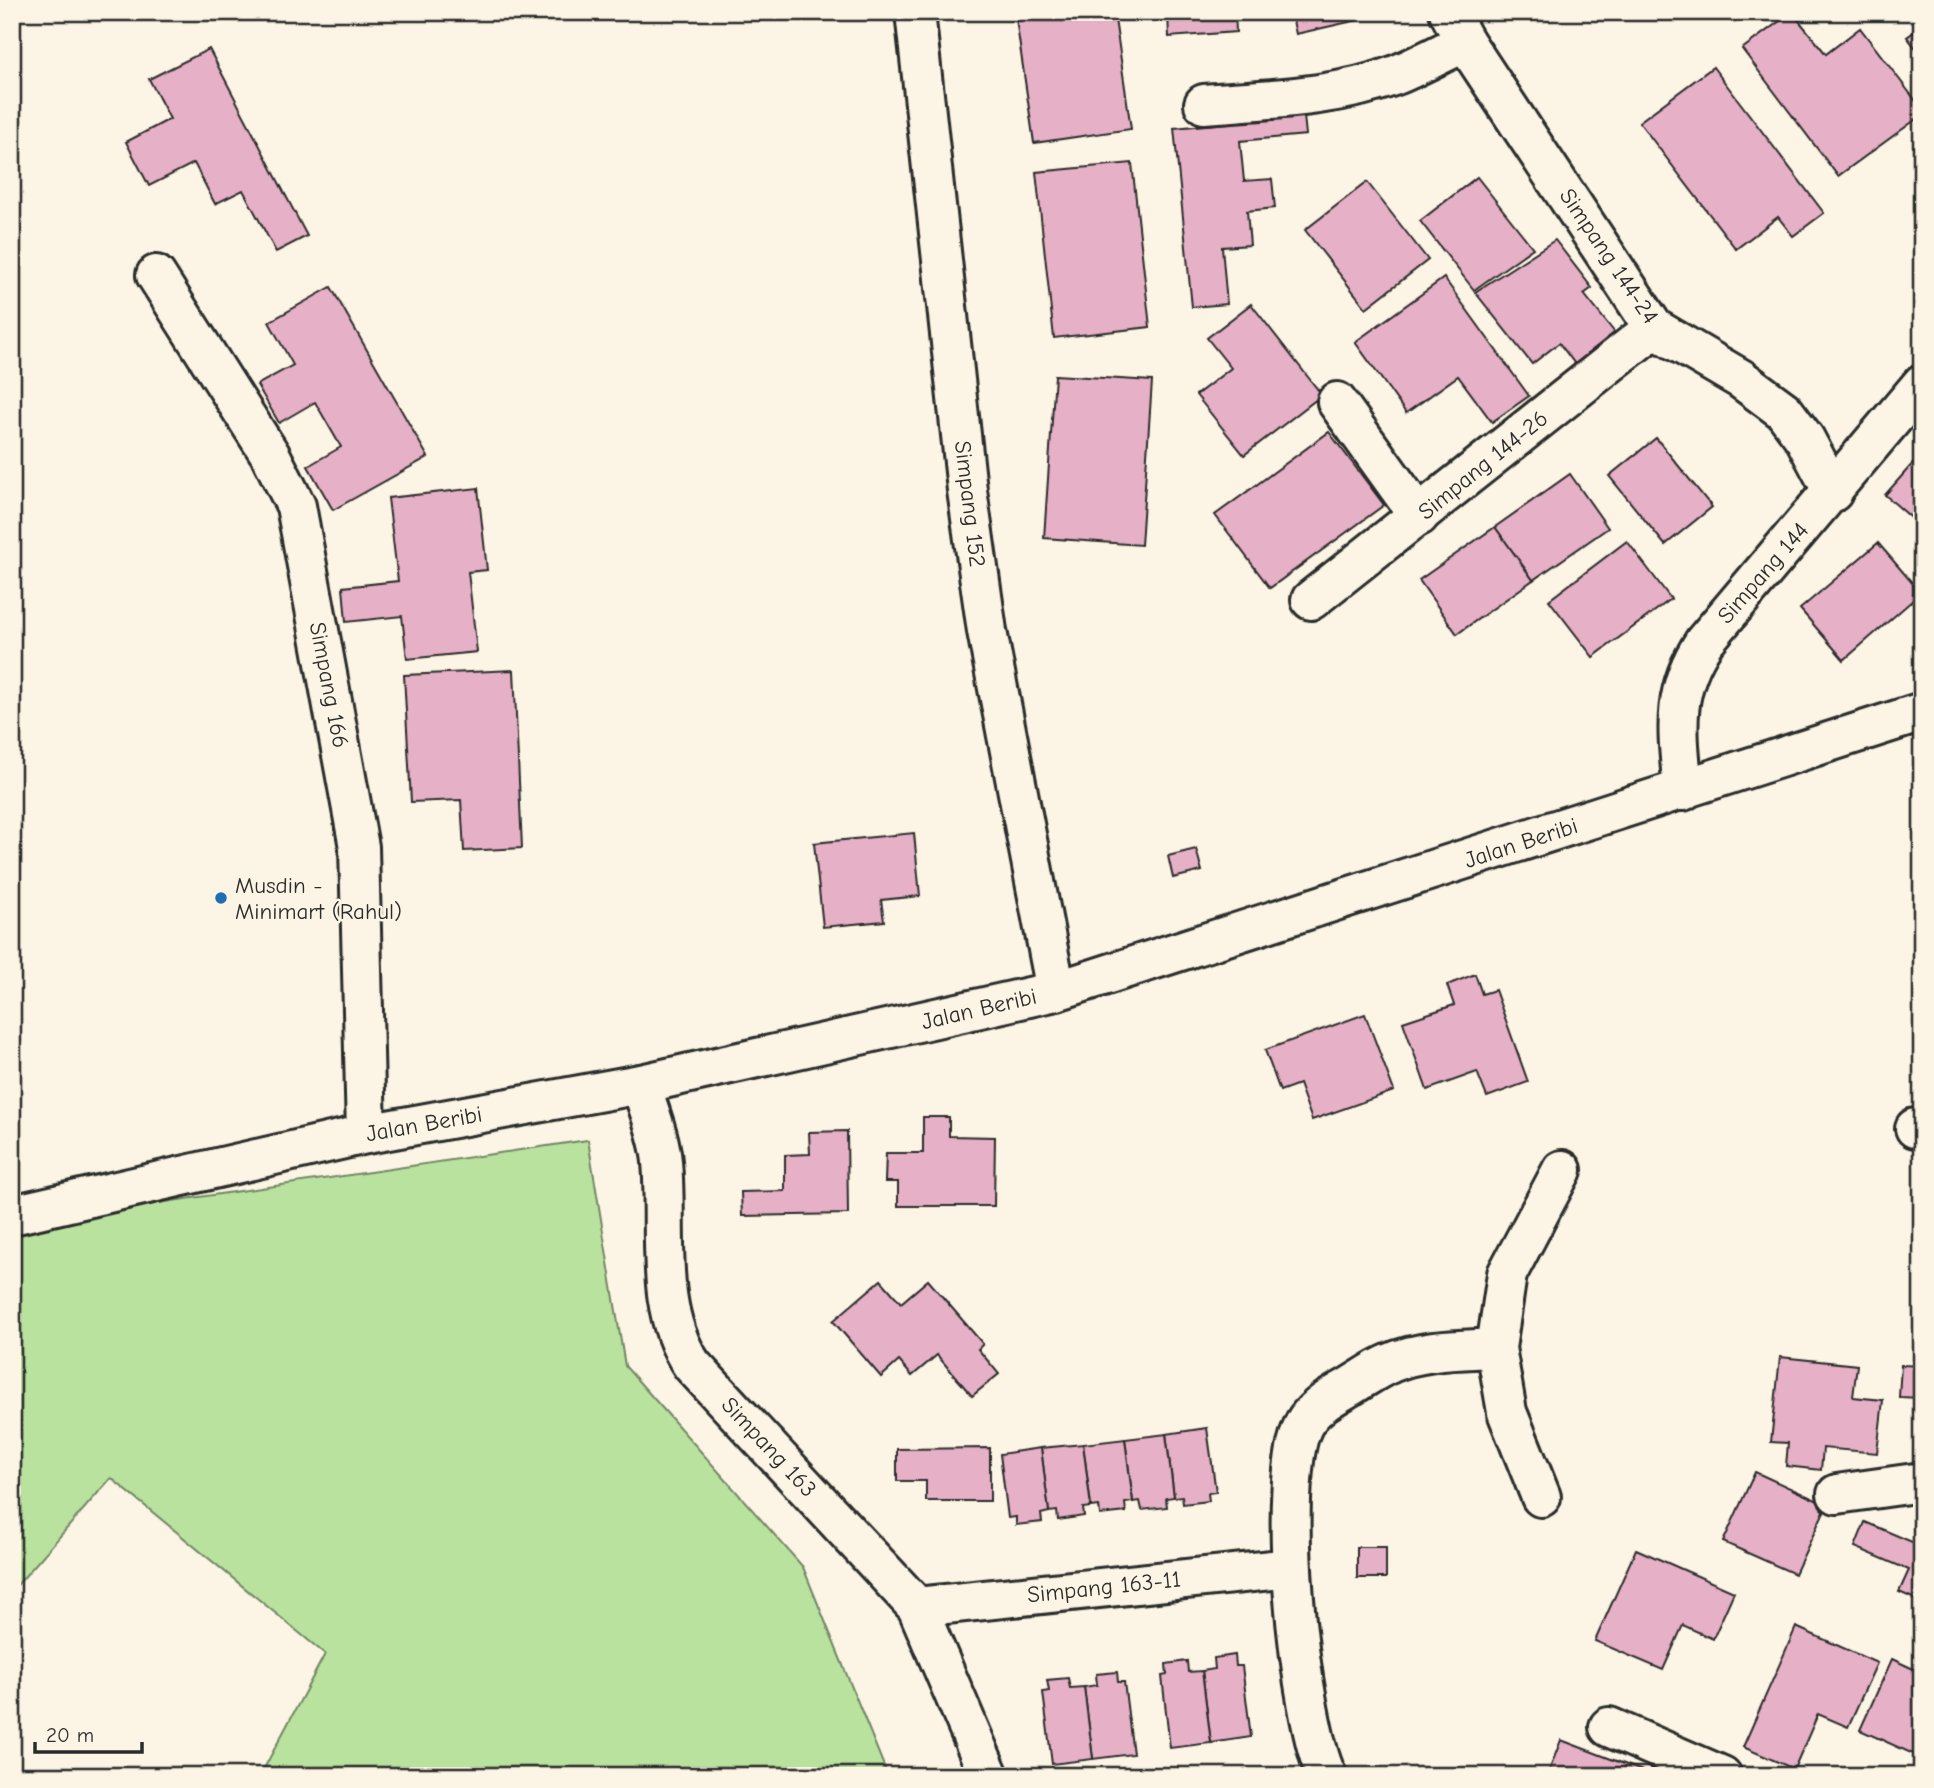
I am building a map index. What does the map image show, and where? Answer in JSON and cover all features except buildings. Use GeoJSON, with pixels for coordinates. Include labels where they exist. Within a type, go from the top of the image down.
{"type":"FeatureCollection","features":[{"type":"Feature","properties":{"kind":"street","name":"Simpang 152"},"geometry":{"type":"LineString","coordinates":[[915,12],[964,463],[986,619],[1056,991]]}},
{"type":"Feature","properties":{"kind":"street"},"geometry":{"type":"LineString","coordinates":[[1204,104],[1285,99],[1395,75],[1457,27]]}},
{"type":"Feature","properties":{"kind":"street","name":"Simpang 144-24"},"geometry":{"type":"LineString","coordinates":[[1457,27],[1654,328],[1741,379],[1784,411],[1805,439],[1833,492]]}},
{"type":"Feature","properties":{"kind":"street","name":"Simpang 166"},"geometry":{"type":"LineString","coordinates":[[156,275],[271,456],[296,506],[359,847],[366,1134]]}},
{"type":"Feature","properties":{"kind":"street","name":"Simpang 144-26"},"geometry":{"type":"LineString","coordinates":[[1311,600],[1654,328]]}},
{"type":"Feature","properties":{"kind":"street","name":"Simpang 144"},"geometry":{"type":"LineString","coordinates":[[1683,791],[1678,704],[1690,663],[1704,642],[1922,384]]}},
{"type":"Feature","properties":{"kind":"street"},"geometry":{"type":"LineString","coordinates":[[1337,402],[1419,516]]}},
{"type":"Feature","properties":{"kind":"street","name":"Jalan Beribi"},"geometry":{"type":"LineString","coordinates":[[12,1215],[366,1134],[640,1084],[1056,991],[1922,712]]}},
{"type":"Feature","properties":{"kind":"street","name":"Simpang 163"},"geometry":{"type":"LineString","coordinates":[[640,1084],[662,1159],[666,1266],[673,1327],[680,1347],[692,1365],[917,1607],[989,1776]]}},
{"type":"Feature","properties":{"kind":"street"},"geometry":{"type":"LineString","coordinates":[[1541,1497],[1507,1412],[1496,1348],[1507,1273],[1562,1170]]}},
{"type":"Feature","properties":{"kind":"street"},"geometry":{"type":"LineString","coordinates":[[1327,1776],[1313,1737],[1291,1568],[1293,1470],[1299,1434],[1307,1419],[1324,1401],[1393,1362],[1441,1352],[1496,1348]]}},
{"type":"Feature","properties":{"kind":"street"},"geometry":{"type":"LineString","coordinates":[[1837,1494],[1922,1482]]}},
{"type":"Feature","properties":{"kind":"street","name":"Simpang 163-11"},"geometry":{"type":"LineString","coordinates":[[917,1607],[1291,1568]]}},
{"type":"Feature","properties":{"kind":"street"},"geometry":{"type":"LineString","coordinates":[[1609,1727],[1722,1776]]}},
{"type":"Feature","properties":{"kind":"green space"},"geometry":{"type":"Polygon","coordinates":[[[588,1140],[625,1366],[803,1567],[888,1776],[260,1776],[325,1654],[111,1478],[12,1591],[12,1237],[97,1212],[588,1140]]]}},
{"type":"Feature","properties":{"kind":"place","name":"Musdin - Minimart (Rahul)"},"geometry":{"type":"Point","coordinates":[221,898]}}]}
